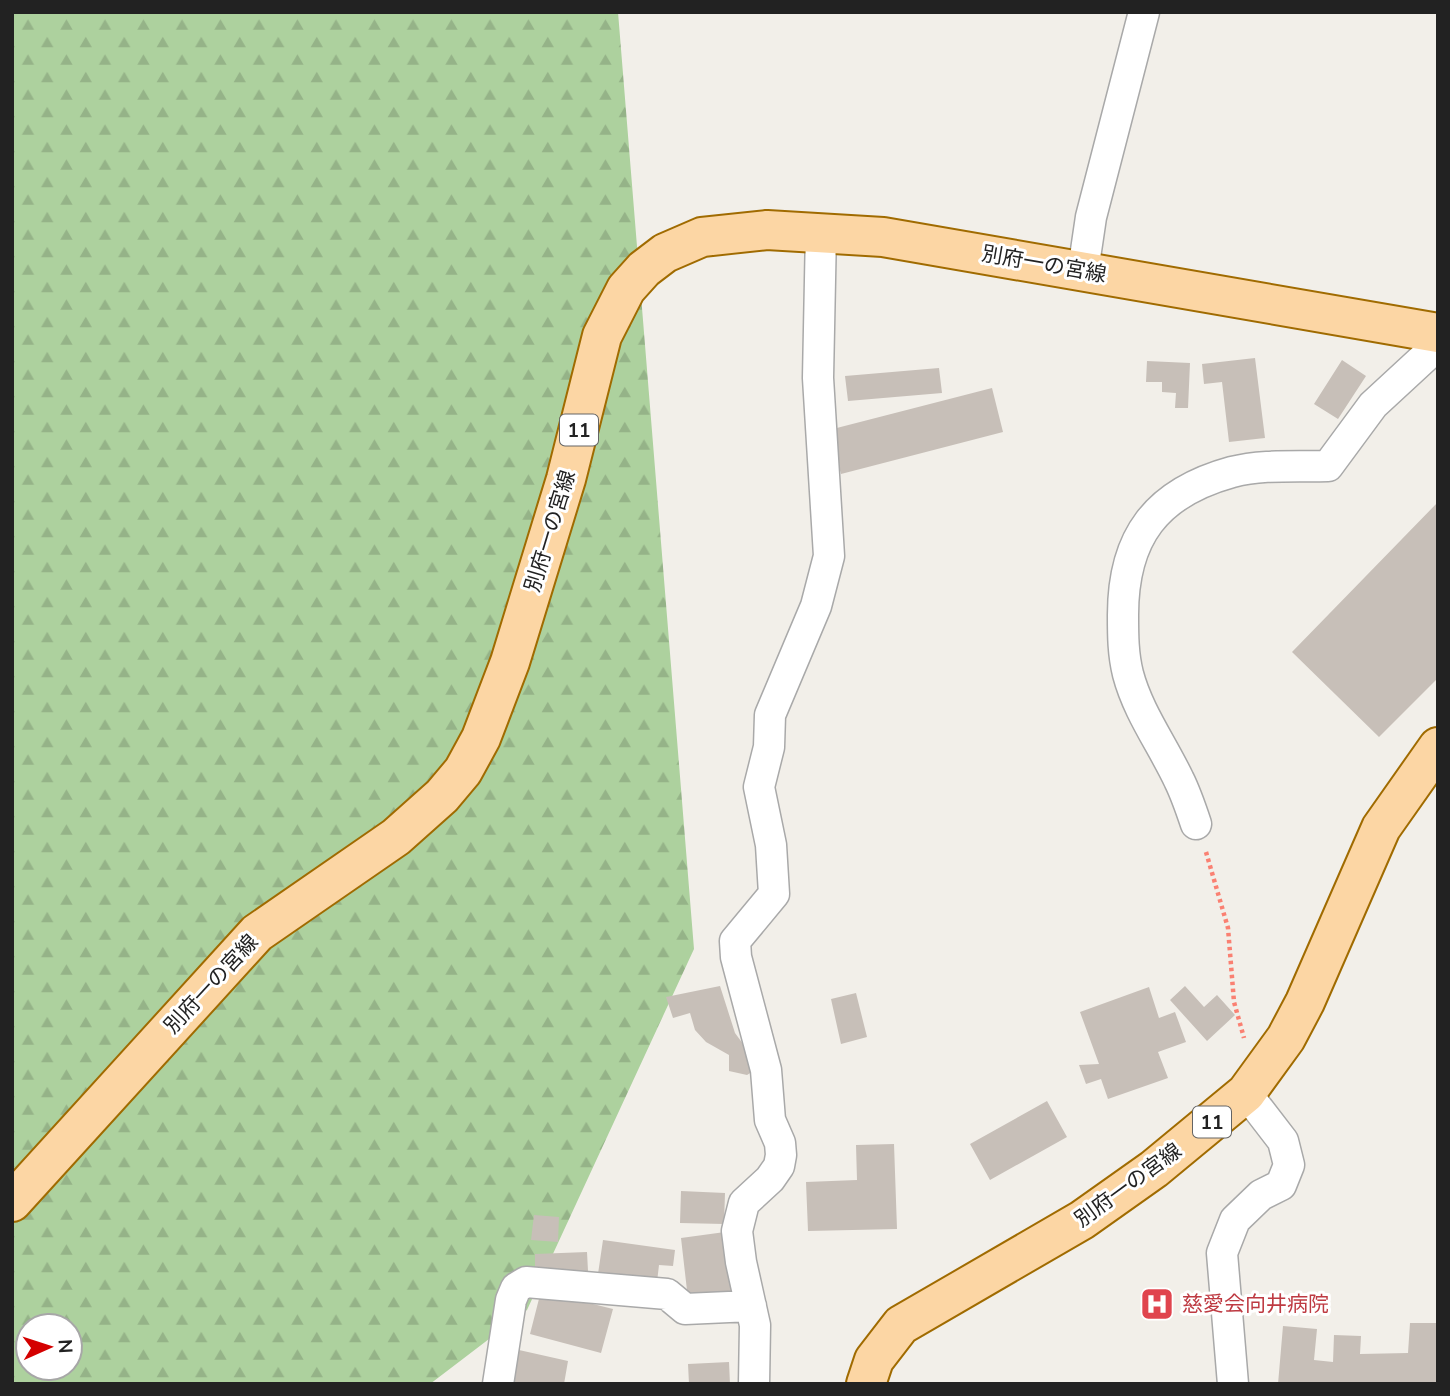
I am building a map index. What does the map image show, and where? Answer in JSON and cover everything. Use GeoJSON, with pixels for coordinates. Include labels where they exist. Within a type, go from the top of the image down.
{"type":"FeatureCollection","features":[{"type":"Feature","properties":{"kind":"main road","name":"別府一の宮線"},"geometry":{"type":"LineString","coordinates":[[12,1202],[257,933],[396,837],[442,796],[463,771],[481,738],[510,662],[566,479],[602,336],[626,289],[644,268],[664,253],[702,237],[767,230],[821,231],[883,237],[1438,333]]}},
{"type":"Feature","properties":{"kind":"main road","name":"別府一の宮線"},"geometry":{"type":"LineString","coordinates":[[866,1384],[874,1360],[901,1325],[1082,1220],[1154,1169],[1252,1085],[1286,1038],[1305,1002],[1381,828],[1438,747]]}},
{"type":"Feature","properties":{"kind":"street"},"geometry":{"type":"LineString","coordinates":[[1083,271],[1091,217],[1144,12]]}},
{"type":"Feature","properties":{"kind":"street"},"geometry":{"type":"LineString","coordinates":[[754,1384],[757,1358],[751,1306],[737,1231],[744,1203],[779,1166],[781,1155],[770,1120],[766,1070],[736,957],[735,941],[774,894],[771,845],[759,787],[769,747],[771,715],[816,606],[829,556],[818,378],[821,231]]}},
{"type":"Feature","properties":{"kind":"street"},"geometry":{"type":"LineString","coordinates":[[1196,824],[1179,780],[1148,724],[1129,675],[1124,646],[1123,596],[1133,547],[1155,515],[1170,502],[1211,480],[1257,468],[1328,466],[1373,405],[1438,345]]}},
{"type":"Feature","properties":{"kind":"street"},"geometry":{"type":"LineString","coordinates":[[1233,1384],[1222,1253],[1235,1220],[1261,1195],[1281,1185],[1289,1165],[1283,1141],[1252,1085]]}},
{"type":"Feature","properties":{"kind":"street"},"geometry":{"type":"LineString","coordinates":[[498,1384],[511,1300],[516,1288],[526,1282],[667,1294],[685,1309],[751,1306]]}},
{"type":"Feature","properties":{"kind":"path"},"geometry":{"type":"LineString","coordinates":[[1196,824],[1228,928],[1234,1002],[1252,1085]]}},
{"type":"Feature","properties":{"kind":"green space"},"geometry":{"type":"Polygon","coordinates":[[[12,12],[618,12],[694,949],[527,1310],[430,1384],[12,1384],[12,12]]]}},
{"type":"Feature","properties":{"kind":"building"},"geometry":{"type":"Polygon","coordinates":[[[1255,358],[1265,438],[1229,442],[1222,382],[1204,384],[1202,364],[1255,358]]]}},
{"type":"Feature","properties":{"kind":"building"},"geometry":{"type":"Polygon","coordinates":[[[1342,360],[1366,376],[1338,419],[1314,404],[1342,360]]]}},
{"type":"Feature","properties":{"kind":"building"},"geometry":{"type":"Polygon","coordinates":[[[1147,361],[1190,363],[1188,408],[1175,408],[1176,393],[1162,392],[1162,382],[1146,382],[1147,361]]]}},
{"type":"Feature","properties":{"kind":"building"},"geometry":{"type":"Polygon","coordinates":[[[939,368],[942,393],[848,401],[845,376],[939,368]]]}},
{"type":"Feature","properties":{"kind":"building"},"geometry":{"type":"Polygon","coordinates":[[[992,388],[1003,432],[841,474],[829,430],[992,388]]]}},
{"type":"Feature","properties":{"kind":"building"},"geometry":{"type":"Polygon","coordinates":[[[1438,502],[1438,678],[1379,737],[1292,652],[1438,502]]]}},
{"type":"Feature","properties":{"kind":"building"},"geometry":{"type":"Polygon","coordinates":[[[720,986],[735,1033],[760,1067],[747,1075],[729,1071],[729,1055],[706,1042],[695,1030],[690,1013],[673,1018],[666,997],[720,986]]]}},
{"type":"Feature","properties":{"kind":"building"},"geometry":{"type":"Polygon","coordinates":[[[1185,986],[1204,1007],[1217,995],[1235,1015],[1207,1041],[1170,1000],[1185,986]]]}},
{"type":"Feature","properties":{"kind":"building"},"geometry":{"type":"Polygon","coordinates":[[[1149,987],[1159,1018],[1175,1012],[1186,1042],[1158,1052],[1168,1078],[1108,1099],[1101,1079],[1086,1084],[1079,1065],[1099,1064],[1080,1012],[1149,987]]]}},
{"type":"Feature","properties":{"kind":"building"},"geometry":{"type":"Polygon","coordinates":[[[856,993],[867,1037],[841,1044],[831,999],[856,993]]]}},
{"type":"Feature","properties":{"kind":"building"},"geometry":{"type":"Polygon","coordinates":[[[1047,1101],[1067,1137],[990,1180],[970,1144],[1047,1101]]]}},
{"type":"Feature","properties":{"kind":"building"},"geometry":{"type":"Polygon","coordinates":[[[894,1144],[897,1229],[808,1231],[806,1182],[857,1180],[856,1145],[894,1144]]]}},
{"type":"Feature","properties":{"kind":"building"},"geometry":{"type":"Polygon","coordinates":[[[681,1191],[725,1193],[724,1224],[680,1223],[681,1191]]]}},
{"type":"Feature","properties":{"kind":"building"},"geometry":{"type":"Polygon","coordinates":[[[534,1215],[559,1217],[558,1242],[531,1240],[534,1215]]]}},
{"type":"Feature","properties":{"kind":"building"},"geometry":{"type":"Polygon","coordinates":[[[725,1232],[733,1293],[688,1299],[681,1238],[725,1232]]]}},
{"type":"Feature","properties":{"kind":"building"},"geometry":{"type":"Polygon","coordinates":[[[603,1240],[675,1250],[673,1266],[659,1265],[657,1282],[598,1274],[603,1240]]]}},
{"type":"Feature","properties":{"kind":"building"},"geometry":{"type":"Polygon","coordinates":[[[587,1252],[588,1271],[535,1272],[535,1254],[587,1252]]]}},
{"type":"Feature","properties":{"kind":"building"},"geometry":{"type":"Polygon","coordinates":[[[541,1291],[613,1309],[601,1353],[530,1334],[541,1291]]]}},
{"type":"Feature","properties":{"kind":"building"},"geometry":{"type":"Polygon","coordinates":[[[1410,1323],[1438,1323],[1438,1384],[1278,1384],[1283,1326],[1317,1329],[1314,1360],[1333,1362],[1334,1335],[1361,1336],[1360,1354],[1408,1353],[1410,1323]]]}},
{"type":"Feature","properties":{"kind":"building"},"geometry":{"type":"Polygon","coordinates":[[[519,1350],[568,1361],[564,1384],[511,1384],[519,1350]]]}},
{"type":"Feature","properties":{"kind":"building"},"geometry":{"type":"Polygon","coordinates":[[[729,1362],[730,1384],[689,1384],[688,1364],[729,1362]]]}},
{"type":"Feature","properties":{"kind":"place","name":"慈愛会向井病院"},"geometry":{"type":"Point","coordinates":[1157,1304]}}]}
